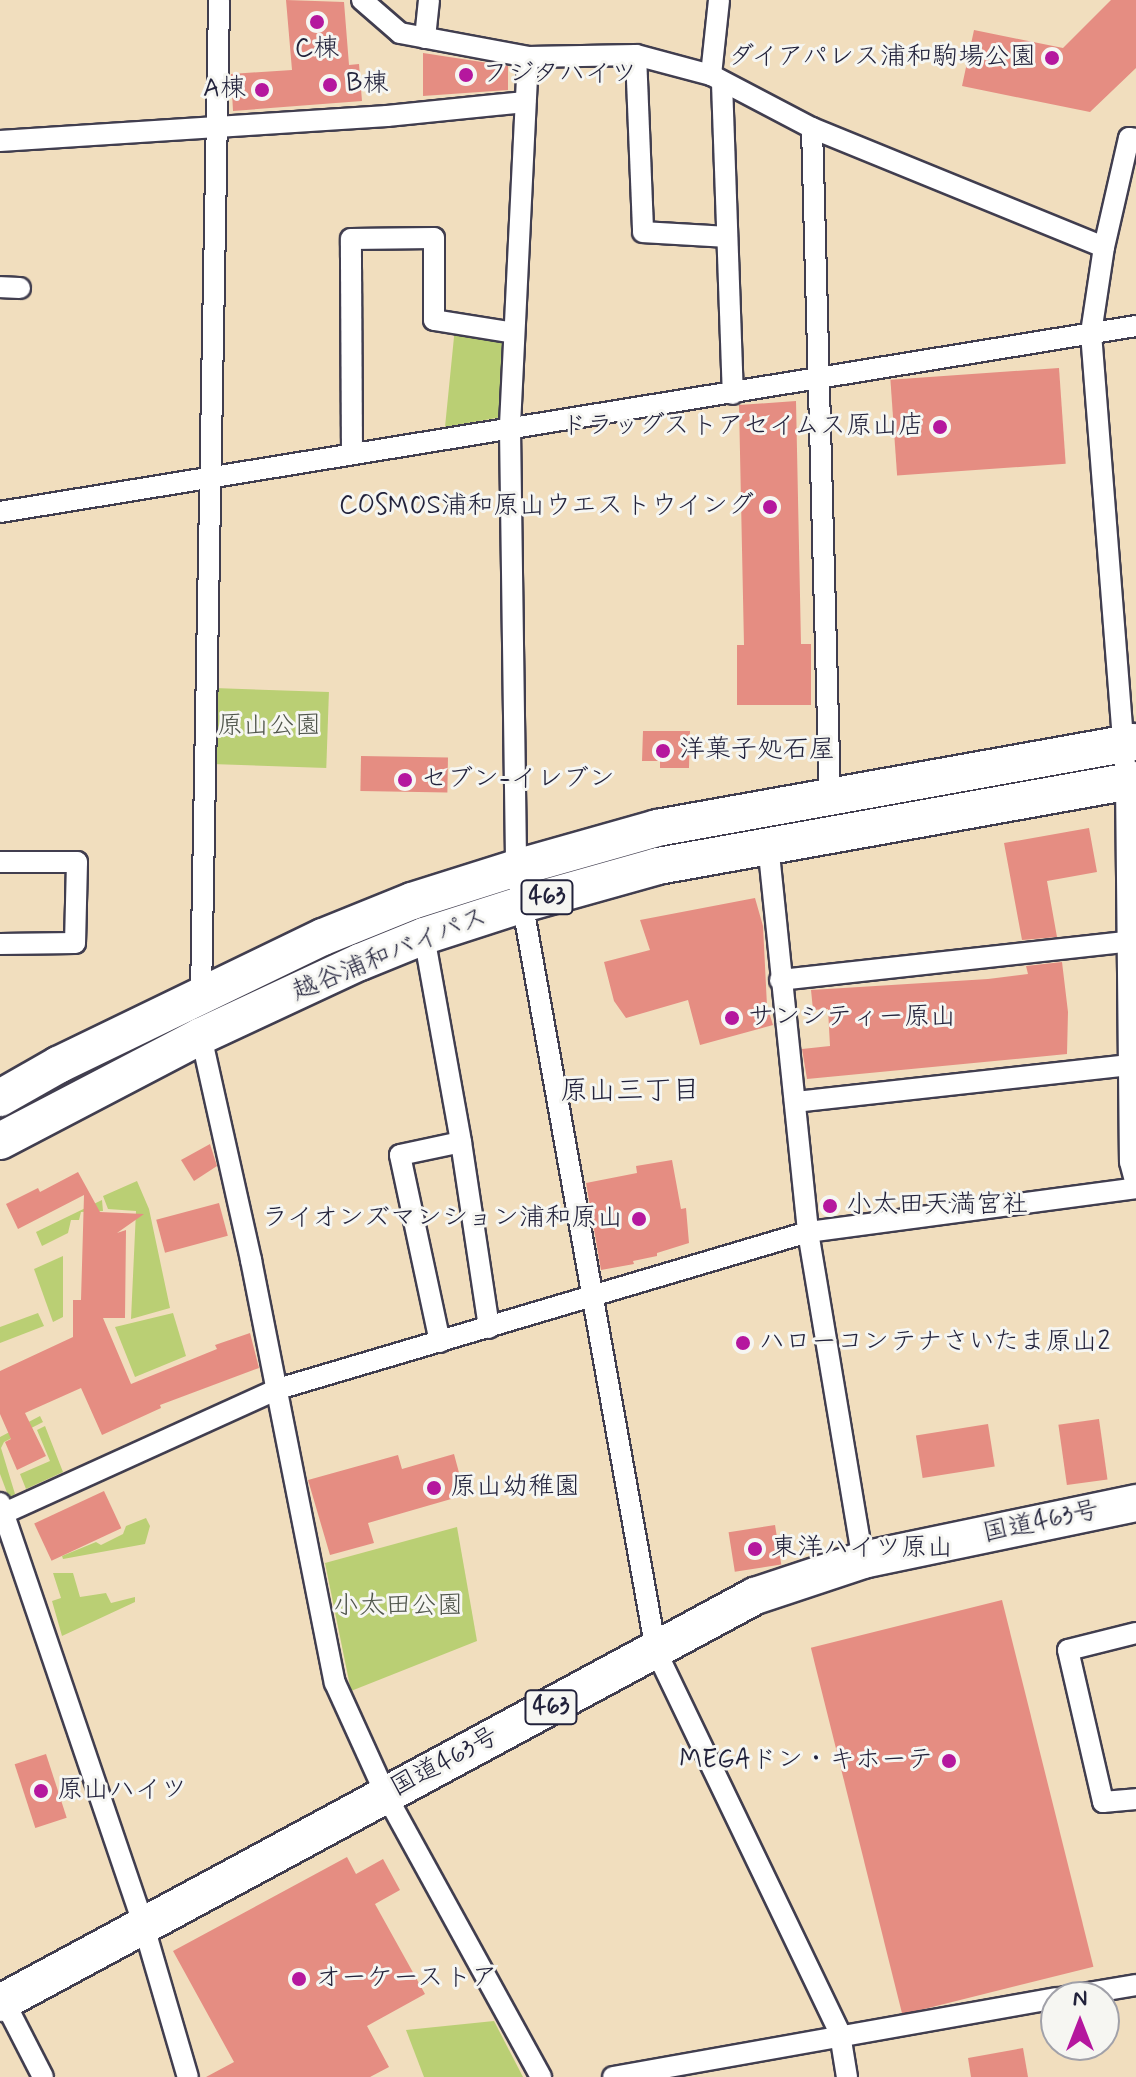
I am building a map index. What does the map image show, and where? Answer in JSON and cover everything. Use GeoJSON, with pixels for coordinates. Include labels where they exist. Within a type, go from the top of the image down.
{"type":"FeatureCollection","features":[{"type":"Feature","properties":{"kind":"highway","name":"越谷浦和バイパス"},"geometry":{"type":"LineString","coordinates":[[0,1098],[201,994],[323,937],[412,901],[516,868],[657,828],[1130,743]]}},
{"type":"Feature","properties":{"kind":"highway","name":"越谷浦和バイパス"},"geometry":{"type":"LineString","coordinates":[[0,1141],[201,1036],[424,936],[523,904],[658,866],[1131,781]]}},
{"type":"Feature","properties":{"kind":"highway","name":"国道463号"},"geometry":{"type":"LineString","coordinates":[[2,2002],[755,1596],[863,1560],[1136,1503]]}},
{"type":"Feature","properties":{"kind":"street"},"geometry":{"type":"LineString","coordinates":[[201,994],[219,0]]}},
{"type":"Feature","properties":{"kind":"street"},"geometry":{"type":"LineString","coordinates":[[362,0],[400,33],[528,57],[636,55],[716,79],[812,128],[1104,247]]}},
{"type":"Feature","properties":{"kind":"street"},"geometry":{"type":"LineString","coordinates":[[425,38],[429,0]]}},
{"type":"Feature","properties":{"kind":"street"},"geometry":{"type":"LineString","coordinates":[[719,0],[716,79],[727,237],[733,394]]}},
{"type":"Feature","properties":{"kind":"street"},"geometry":{"type":"LineString","coordinates":[[636,55],[643,232],[727,237]]}},
{"type":"Feature","properties":{"kind":"street"},"geometry":{"type":"LineString","coordinates":[[528,57],[510,429],[516,868],[656,1651],[840,2034],[847,2077]]}},
{"type":"Feature","properties":{"kind":"street"},"geometry":{"type":"LineString","coordinates":[[0,141],[218,124],[387,116],[525,102]]}},
{"type":"Feature","properties":{"kind":"street"},"geometry":{"type":"LineString","coordinates":[[812,128],[830,796]]}},
{"type":"Feature","properties":{"kind":"street"},"geometry":{"type":"LineString","coordinates":[[165,2077],[186,2072],[144,1927],[1,1510],[278,1389],[808,1232],[1136,1186],[1130,1162],[1130,743],[1091,333],[1104,247],[1129,138],[1136,139]]}},
{"type":"Feature","properties":{"kind":"street"},"geometry":{"type":"LineString","coordinates":[[352,454],[351,239],[434,238],[434,320],[514,333]]}},
{"type":"Feature","properties":{"kind":"street"},"geometry":{"type":"LineString","coordinates":[[0,512],[817,381],[1136,326]]}},
{"type":"Feature","properties":{"kind":"street"},"geometry":{"type":"LineString","coordinates":[[768,844],[808,1232],[863,1560]]}},
{"type":"Feature","properties":{"kind":"street"},"geometry":{"type":"LineString","coordinates":[[0,862],[77,862],[75,943],[0,944]]}},
{"type":"Feature","properties":{"kind":"street"},"geometry":{"type":"LineString","coordinates":[[424,936],[461,1142],[489,1328]]}},
{"type":"Feature","properties":{"kind":"street"},"geometry":{"type":"LineString","coordinates":[[780,980],[1132,942]]}},
{"type":"Feature","properties":{"kind":"street"},"geometry":{"type":"LineString","coordinates":[[201,1036],[278,1389],[335,1683],[386,1795],[541,2077]]}},
{"type":"Feature","properties":{"kind":"street"},"geometry":{"type":"LineString","coordinates":[[795,1102],[1131,1065]]}},
{"type":"Feature","properties":{"kind":"street"},"geometry":{"type":"LineString","coordinates":[[440,1342],[400,1155],[461,1142]]}},
{"type":"Feature","properties":{"kind":"street"},"geometry":{"type":"LineString","coordinates":[[1136,1633],[1068,1650],[1103,1802],[1136,1799]]}},
{"type":"Feature","properties":{"kind":"street"},"geometry":{"type":"LineString","coordinates":[[613,2077],[1040,2001]]}},
{"type":"Feature","properties":{"kind":"street"},"geometry":{"type":"LineString","coordinates":[[2,2002],[43,2077]]}},
{"type":"Feature","properties":{"kind":"green space"},"geometry":{"type":"Polygon","coordinates":[[[455,327],[506,336],[502,417],[445,427],[455,327]]]}},
{"type":"Feature","properties":{"kind":"green space","name":"原山公園"},"geometry":{"type":"Polygon","coordinates":[[[214,688],[329,692],[326,768],[211,764],[214,688]]]}},
{"type":"Feature","properties":{"kind":"green space"},"geometry":{"type":"Polygon","coordinates":[[[137,1181],[149,1209],[170,1308],[131,1319],[136,1211],[108,1209],[103,1196],[137,1181]]]}},
{"type":"Feature","properties":{"kind":"green space"},"geometry":{"type":"Polygon","coordinates":[[[102,1200],[103,1211],[81,1212],[79,1220],[71,1220],[68,1233],[42,1246],[36,1232],[102,1200]]]}},
{"type":"Feature","properties":{"kind":"green space"},"geometry":{"type":"Polygon","coordinates":[[[63,1256],[63,1317],[53,1322],[34,1269],[63,1256]]]}},
{"type":"Feature","properties":{"kind":"green space"},"geometry":{"type":"Polygon","coordinates":[[[38,1313],[44,1326],[0,1343],[0,1327],[38,1313]]]}},
{"type":"Feature","properties":{"kind":"green space"},"geometry":{"type":"Polygon","coordinates":[[[173,1313],[186,1356],[135,1377],[115,1327],[173,1313]]]}},
{"type":"Feature","properties":{"kind":"green space"},"geometry":{"type":"Polygon","coordinates":[[[40,1416],[43,1422],[4,1442],[1,1448],[15,1494],[9,1498],[0,1474],[0,1437],[40,1416]]]}},
{"type":"Feature","properties":{"kind":"green space"},"geometry":{"type":"Polygon","coordinates":[[[45,1426],[63,1472],[26,1489],[20,1474],[50,1461],[37,1430],[45,1426]]]}},
{"type":"Feature","properties":{"kind":"green space"},"geometry":{"type":"Polygon","coordinates":[[[146,1518],[150,1526],[145,1544],[63,1559],[62,1556],[96,1542],[101,1545],[123,1534],[126,1526],[146,1518]]]}},
{"type":"Feature","properties":{"kind":"green space","name":"小太田公園"},"geometry":{"type":"Polygon","coordinates":[[[457,1527],[477,1641],[351,1691],[325,1563],[457,1527]]]}},
{"type":"Feature","properties":{"kind":"green space"},"geometry":{"type":"Polygon","coordinates":[[[53,1573],[73,1573],[80,1597],[106,1593],[111,1603],[135,1597],[135,1602],[62,1636],[52,1601],[61,1598],[53,1573]]]}},
{"type":"Feature","properties":{"kind":"green space"},"geometry":{"type":"Polygon","coordinates":[[[494,2021],[523,2077],[424,2077],[406,2030],[494,2021]]]}},
{"type":"Feature","properties":{"kind":"building"},"geometry":{"type":"Polygon","coordinates":[[[286,0],[344,2],[349,65],[359,64],[362,101],[233,111],[231,74],[292,70],[286,0]]]}},
{"type":"Feature","properties":{"kind":"building","name":"ダイアパレス浦和駒場公園"},"geometry":{"type":"Polygon","coordinates":[[[1111,0],[1136,0],[1136,68],[1090,112],[962,86],[974,30],[1063,48],[1111,0]]]}},
{"type":"Feature","properties":{"kind":"building","name":"フジタハイツ"},"geometry":{"type":"Polygon","coordinates":[[[423,53],[508,66],[508,90],[423,96],[423,53]]]}},
{"type":"Feature","properties":{"kind":"building"},"geometry":{"type":"Polygon","coordinates":[[[1059,368],[1066,464],[897,476],[890,380],[1059,368]]]}},
{"type":"Feature","properties":{"kind":"building","name":"COSMOS浦和原山ウエストウイング"},"geometry":{"type":"Polygon","coordinates":[[[796,401],[801,644],[811,644],[811,705],[737,705],[737,645],[744,645],[739,405],[796,401]]]}},
{"type":"Feature","properties":{"kind":"building","name":"洋菓子処石屋"},"geometry":{"type":"Polygon","coordinates":[[[643,731],[690,731],[689,768],[660,768],[660,761],[642,761],[643,731]]]}},
{"type":"Feature","properties":{"kind":"building"},"geometry":{"type":"Polygon","coordinates":[[[361,756],[448,758],[447,793],[360,791],[361,756]]]}},
{"type":"Feature","properties":{"kind":"building"},"geometry":{"type":"Polygon","coordinates":[[[1089,828],[1097,872],[1047,881],[1057,937],[1022,940],[1004,843],[1089,828]]]}},
{"type":"Feature","properties":{"kind":"building"},"geometry":{"type":"Polygon","coordinates":[[[755,898],[763,926],[767,1006],[773,1025],[700,1045],[688,1000],[626,1018],[614,1001],[604,962],[650,950],[640,920],[755,898]]]}},
{"type":"Feature","properties":{"kind":"building"},"geometry":{"type":"Polygon","coordinates":[[[1062,962],[1068,1012],[1067,1054],[807,1079],[802,1049],[830,1046],[828,1009],[813,1010],[811,990],[988,979],[1028,974],[1026,966],[1062,962]]]}},
{"type":"Feature","properties":{"kind":"building"},"geometry":{"type":"Polygon","coordinates":[[[210,1144],[217,1166],[194,1181],[181,1160],[210,1144]]]}},
{"type":"Feature","properties":{"kind":"building","name":"ライオンズマンション浦和原山"},"geometry":{"type":"Polygon","coordinates":[[[672,1160],[681,1209],[686,1208],[689,1243],[657,1253],[657,1256],[633,1261],[634,1264],[601,1270],[586,1183],[637,1173],[636,1166],[672,1160]]]}},
{"type":"Feature","properties":{"kind":"building"},"geometry":{"type":"Polygon","coordinates":[[[78,1172],[100,1212],[144,1214],[117,1233],[126,1230],[125,1318],[103,1318],[131,1384],[217,1349],[215,1345],[250,1333],[259,1368],[160,1405],[161,1408],[102,1435],[81,1388],[25,1413],[46,1456],[17,1470],[5,1442],[11,1439],[0,1414],[0,1371],[73,1337],[73,1300],[81,1300],[84,1195],[18,1229],[6,1204],[38,1188],[40,1192],[78,1172]]]}},
{"type":"Feature","properties":{"kind":"building"},"geometry":{"type":"Polygon","coordinates":[[[219,1203],[228,1236],[165,1253],[156,1220],[219,1203]]]}},
{"type":"Feature","properties":{"kind":"building"},"geometry":{"type":"Polygon","coordinates":[[[1099,1419],[1107,1479],[1067,1485],[1058,1425],[1099,1419]]]}},
{"type":"Feature","properties":{"kind":"building"},"geometry":{"type":"Polygon","coordinates":[[[988,1424],[995,1466],[923,1478],[916,1435],[988,1424]]]}},
{"type":"Feature","properties":{"kind":"building"},"geometry":{"type":"Polygon","coordinates":[[[454,1454],[465,1495],[368,1523],[374,1543],[330,1555],[308,1480],[398,1455],[402,1469],[454,1454]]]}},
{"type":"Feature","properties":{"kind":"building"},"geometry":{"type":"Polygon","coordinates":[[[104,1491],[121,1528],[52,1561],[34,1524],[104,1491]]]}},
{"type":"Feature","properties":{"kind":"building","name":"東洋ハイツ原山"},"geometry":{"type":"Polygon","coordinates":[[[775,1525],[781,1565],[735,1572],[729,1532],[775,1525]]]}},
{"type":"Feature","properties":{"kind":"building"},"geometry":{"type":"Polygon","coordinates":[[[1002,1600],[1093,1967],[902,2014],[811,1648],[1002,1600]]]}},
{"type":"Feature","properties":{"kind":"building","name":"原山ハイツ"},"geometry":{"type":"Polygon","coordinates":[[[46,1754],[67,1818],[35,1828],[15,1764],[46,1754]]]}},
{"type":"Feature","properties":{"kind":"building"},"geometry":{"type":"Polygon","coordinates":[[[347,1857],[356,1874],[383,1859],[400,1890],[375,1904],[425,1994],[367,2026],[389,2067],[370,2077],[206,2077],[234,2062],[173,1951],[347,1857]]]}},
{"type":"Feature","properties":{"kind":"building"},"geometry":{"type":"Polygon","coordinates":[[[1023,2048],[1028,2077],[971,2077],[968,2058],[1023,2048]]]}},
{"type":"Feature","properties":{"kind":"place","name":"C棟"},"geometry":{"type":"Point","coordinates":[317,22]}},
{"type":"Feature","properties":{"kind":"place","name":"ダイアパレス浦和駒場公園"},"geometry":{"type":"Point","coordinates":[1052,58]}},
{"type":"Feature","properties":{"kind":"place","name":"フジタハイツ"},"geometry":{"type":"Point","coordinates":[466,75]}},
{"type":"Feature","properties":{"kind":"place","name":"B棟"},"geometry":{"type":"Point","coordinates":[330,85]}},
{"type":"Feature","properties":{"kind":"place","name":"A棟"},"geometry":{"type":"Point","coordinates":[262,90]}},
{"type":"Feature","properties":{"kind":"place","name":"ドラッグストアセイムス原山店"},"geometry":{"type":"Point","coordinates":[940,427]}},
{"type":"Feature","properties":{"kind":"place","name":"COSMOS浦和原山ウエストウイング"},"geometry":{"type":"Point","coordinates":[770,507]}},
{"type":"Feature","properties":{"kind":"place","name":"洋菓子処石屋"},"geometry":{"type":"Point","coordinates":[663,751]}},
{"type":"Feature","properties":{"kind":"place","name":"セブン-イレブン"},"geometry":{"type":"Point","coordinates":[405,780]}},
{"type":"Feature","properties":{"kind":"place","name":"サンシティー原山"},"geometry":{"type":"Point","coordinates":[732,1018]}},
{"type":"Feature","properties":{"kind":"place","name":"小太田天満宮社"},"geometry":{"type":"Point","coordinates":[830,1206]}},
{"type":"Feature","properties":{"kind":"place","name":"ライオンズマンション浦和原山"},"geometry":{"type":"Point","coordinates":[639,1219]}},
{"type":"Feature","properties":{"kind":"place","name":"ハローコンテナさいたま原山2"},"geometry":{"type":"Point","coordinates":[743,1343]}},
{"type":"Feature","properties":{"kind":"place","name":"原山幼稚園"},"geometry":{"type":"Point","coordinates":[434,1488]}},
{"type":"Feature","properties":{"kind":"place","name":"東洋ハイツ原山"},"geometry":{"type":"Point","coordinates":[755,1549]}},
{"type":"Feature","properties":{"kind":"place","name":"MEGAドン・キホーテ"},"geometry":{"type":"Point","coordinates":[949,1761]}},
{"type":"Feature","properties":{"kind":"place","name":"原山ハイツ"},"geometry":{"type":"Point","coordinates":[41,1791]}},
{"type":"Feature","properties":{"kind":"place","name":"オーケーストア"},"geometry":{"type":"Point","coordinates":[299,1979]}},
{"type":"Feature","properties":{"kind":"district","name":"原山三丁目"},"geometry":{"type":"Point","coordinates":[630,1092]}}]}
